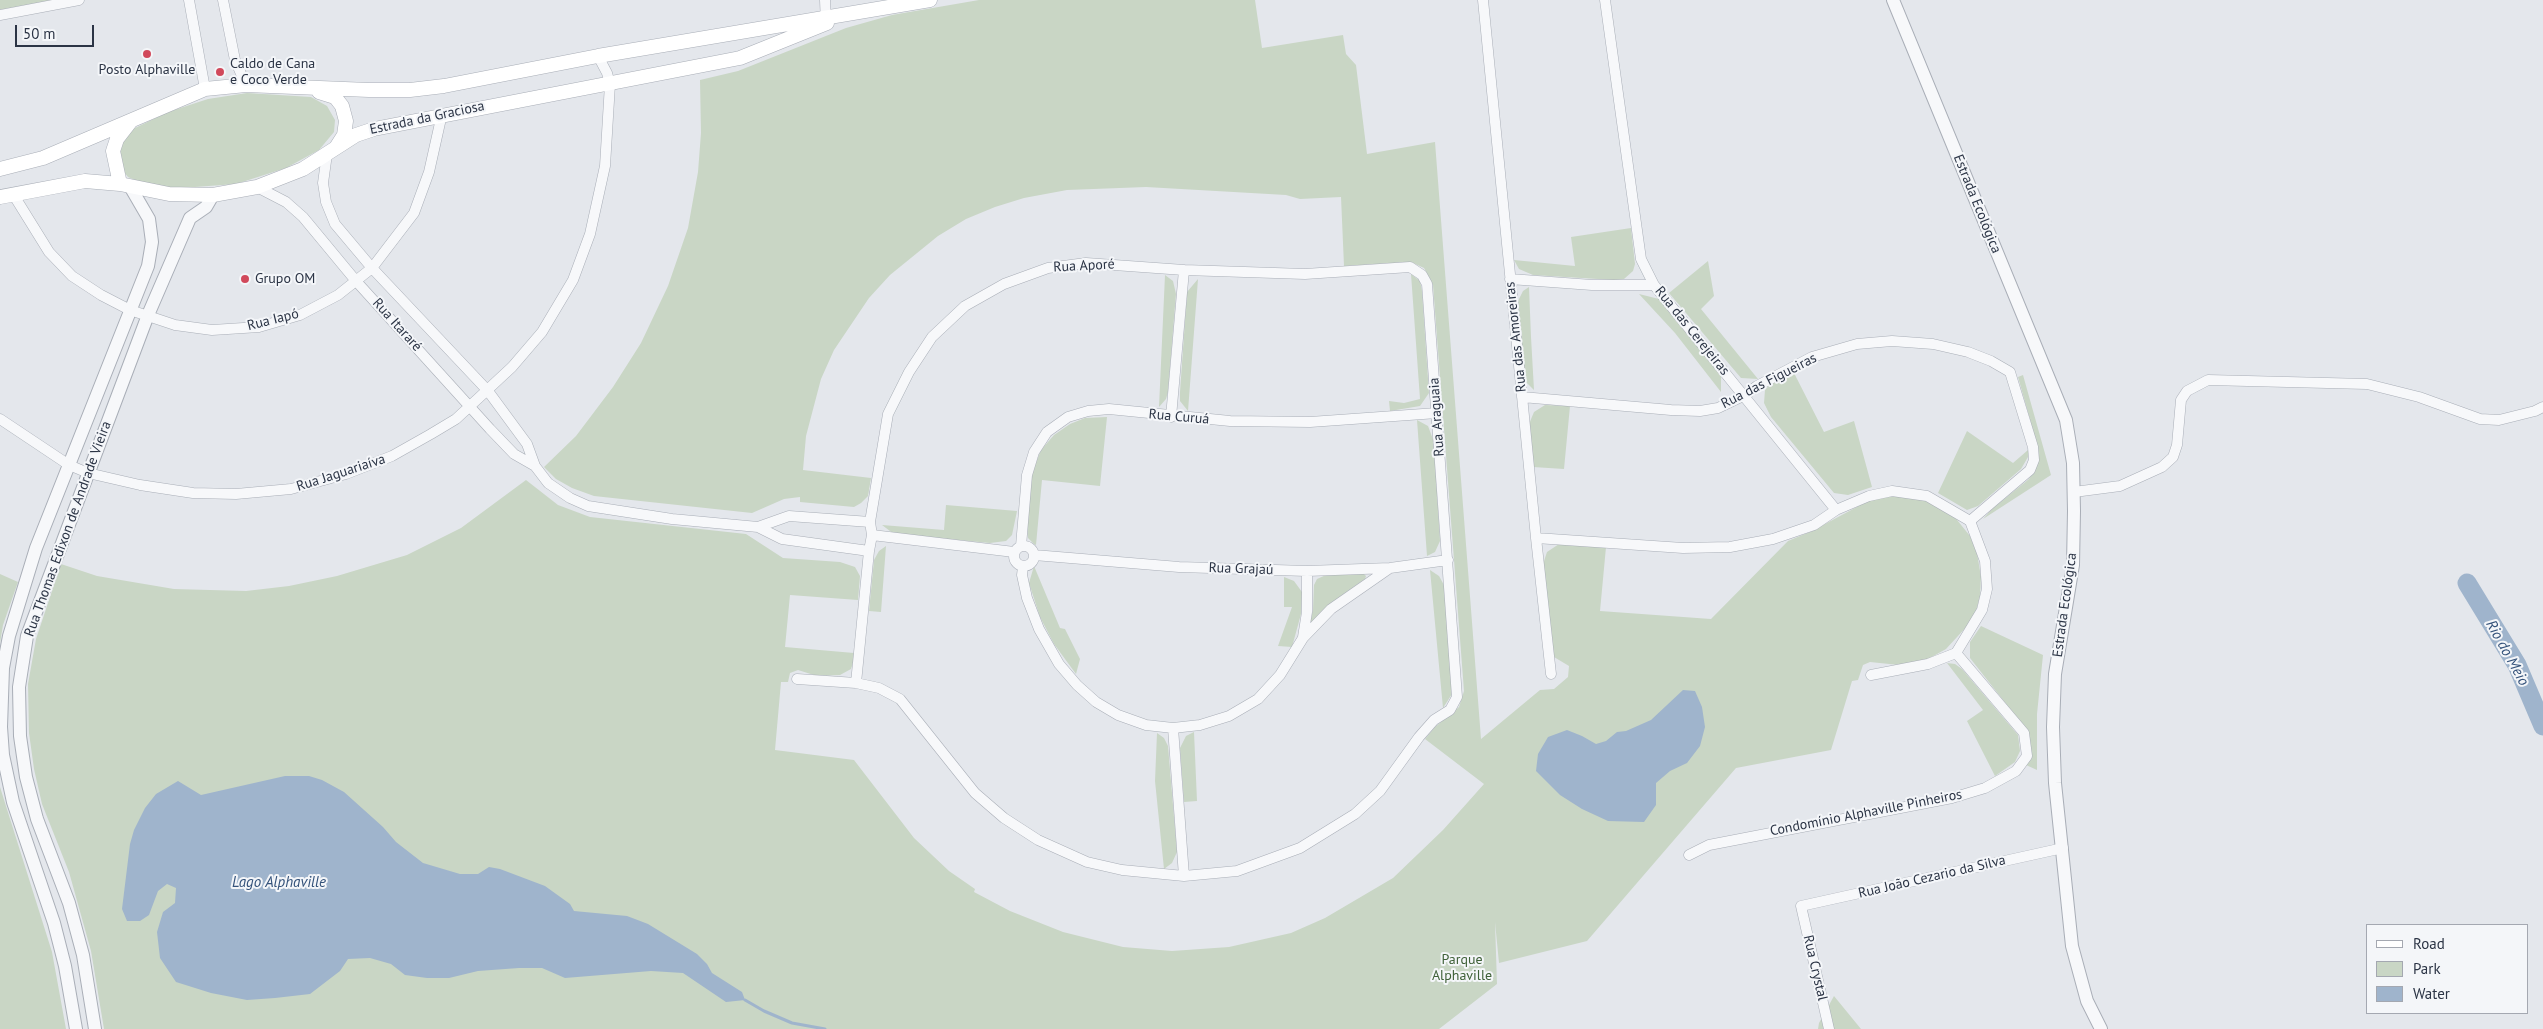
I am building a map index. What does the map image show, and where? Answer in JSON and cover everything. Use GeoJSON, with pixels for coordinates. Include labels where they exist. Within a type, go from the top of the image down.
{"type":"FeatureCollection","features":[{"type":"Feature","properties":{"kind":"main road","name":"Estrada da Graciosa"},"geometry":{"type":"LineString","coordinates":[[0,169],[43,158],[206,89],[246,85],[369,90],[427,88],[598,56],[826,21],[858,12],[930,0]]}},
{"type":"Feature","properties":{"kind":"main road","name":"Estrada da Graciosa"},"geometry":{"type":"LineString","coordinates":[[6,195],[85,181],[169,194],[213,194],[257,187],[303,169],[356,134],[442,114],[610,84],[740,58],[826,21]]}},
{"type":"Feature","properties":{"kind":"main road"},"geometry":{"type":"LineString","coordinates":[[304,87],[335,98],[342,106],[346,121],[344,134],[331,152]]}},
{"type":"Feature","properties":{"kind":"main road"},"geometry":{"type":"LineString","coordinates":[[126,186],[113,151],[117,139],[133,119]]}},
{"type":"Feature","properties":{"kind":"street"},"geometry":{"type":"LineString","coordinates":[[0,15],[79,0]]}},
{"type":"Feature","properties":{"kind":"street"},"geometry":{"type":"LineString","coordinates":[[189,0],[206,89]]}},
{"type":"Feature","properties":{"kind":"street"},"geometry":{"type":"LineString","coordinates":[[223,0],[235,60],[246,85]]}},
{"type":"Feature","properties":{"kind":"street"},"geometry":{"type":"LineString","coordinates":[[825,0],[826,21]]}},
{"type":"Feature","properties":{"kind":"street","name":"Rua das Amoreiras"},"geometry":{"type":"LineString","coordinates":[[1483,0],[1536,538],[1552,674]]}},
{"type":"Feature","properties":{"kind":"street","name":"Rua das Cerejeiras"},"geometry":{"type":"LineString","coordinates":[[1605,0],[1641,259],[1654,285],[1745,395],[1836,510]]}},
{"type":"Feature","properties":{"kind":"street","name":"Estrada Ecológica"},"geometry":{"type":"LineString","coordinates":[[1893,0],[2066,420],[2074,492],[2072,564],[2054,674],[2053,718],[2056,783],[2072,946],[2087,1001],[2101,1029]]}},
{"type":"Feature","properties":{"kind":"street"},"geometry":{"type":"LineString","coordinates":[[598,56],[607,72],[610,84]]}},
{"type":"Feature","properties":{"kind":"street","name":"Rua Jaguariaíva"},"geometry":{"type":"LineString","coordinates":[[0,420],[69,465],[88,473],[140,485],[192,493],[236,494],[291,489],[346,474],[392,456],[431,434],[488,392],[542,332],[573,280],[590,234],[604,166],[610,84]]}},
{"type":"Feature","properties":{"kind":"street","name":"Rua Iapó"},"geometry":{"type":"LineString","coordinates":[[6,195],[49,252],[72,276],[130,310],[175,325],[212,330],[259,327],[300,316],[338,295],[372,268],[414,213],[430,172],[442,114]]}},
{"type":"Feature","properties":{"kind":"street","name":"Rua Itararé"},"geometry":{"type":"LineString","coordinates":[[331,152],[323,183],[329,210],[335,224],[372,268],[488,392],[527,444],[534,466]]}},
{"type":"Feature","properties":{"kind":"street","name":"Rua Thomas Edixon de Andrade Vieira"},"geometry":{"type":"LineString","coordinates":[[76,1029],[65,966],[54,923],[13,802],[3,755],[1,727],[3,668],[9,636],[36,548],[148,266],[152,242],[149,220],[126,186]]}},
{"type":"Feature","properties":{"kind":"street","name":"Rua Itararé"},"geometry":{"type":"LineString","coordinates":[[257,187],[293,207],[356,280],[514,454],[534,466],[548,483],[570,498],[588,506],[672,519],[758,527]]}},
{"type":"Feature","properties":{"kind":"street","name":"Rua Thomas Edixon de Andrade Vieira"},"geometry":{"type":"LineString","coordinates":[[95,1029],[84,955],[69,903],[37,819],[26,777],[20,736],[19,687],[27,636],[148,315],[190,218],[206,207],[213,194]]}},
{"type":"Feature","properties":{"kind":"street","name":"Rua Aporé"},"geometry":{"type":"LineString","coordinates":[[856,683],[872,535],[870,522],[888,414],[909,372],[932,337],[965,306],[1004,284],[1048,268],[1086,263],[1184,270],[1305,274],[1410,267],[1422,275]]}},
{"type":"Feature","properties":{"kind":"street"},"geometry":{"type":"LineString","coordinates":[[1171,417],[1184,270]]}},
{"type":"Feature","properties":{"kind":"street","name":"Rua Araguaia"},"geometry":{"type":"LineString","coordinates":[[798,679],[856,683],[879,688],[900,699],[975,793],[1004,818],[1038,840],[1087,862],[1122,870],[1184,876],[1237,871],[1300,848],[1355,814],[1380,791],[1424,731],[1434,720],[1450,710],[1457,697],[1427,284],[1422,275]]}},
{"type":"Feature","properties":{"kind":"street"},"geometry":{"type":"LineString","coordinates":[[1510,279],[1592,285],[1654,285]]}},
{"type":"Feature","properties":{"kind":"street","name":"Rua das Figueiras"},"geometry":{"type":"LineString","coordinates":[[1522,397],[1700,411],[1718,408],[1745,395],[1757,386],[1812,357],[1857,344],[1892,341],[1934,344],[1968,352],[1991,361],[2010,372],[2033,447],[2034,460],[2030,470],[1970,521]]}},
{"type":"Feature","properties":{"kind":"street"},"geometry":{"type":"LineString","coordinates":[[2074,492],[2120,486],[2162,467],[2173,458],[2177,445],[2181,400],[2186,391],[2208,380],[2367,384],[2419,397],[2480,419],[2499,420],[2535,412],[2543,406]]}},
{"type":"Feature","properties":{"kind":"street","name":"Rua Curuá"},"geometry":{"type":"LineString","coordinates":[[1018,549],[1027,475],[1034,452],[1047,432],[1068,417],[1088,411],[1109,409],[1171,417],[1230,421],[1310,422],[1437,412]]}},
{"type":"Feature","properties":{"kind":"street"},"geometry":{"type":"LineString","coordinates":[[1536,538],[1683,548],[1730,547],[1773,539],[1814,525],[1836,510],[1869,496],[1892,491],[1927,496],[1970,521],[1986,561],[1987,589],[1979,617],[1956,653],[1928,664],[1872,676]]}},
{"type":"Feature","properties":{"kind":"street"},"geometry":{"type":"LineString","coordinates":[[758,527],[789,516],[870,522]]}},
{"type":"Feature","properties":{"kind":"street"},"geometry":{"type":"LineString","coordinates":[[758,527],[782,540],[869,551]]}},
{"type":"Feature","properties":{"kind":"street"},"geometry":{"type":"LineString","coordinates":[[872,535],[1018,549],[1031,548],[1034,555],[1032,563],[1023,567]]}},
{"type":"Feature","properties":{"kind":"street"},"geometry":{"type":"LineString","coordinates":[[1018,549],[1015,562],[1023,567]]}},
{"type":"Feature","properties":{"kind":"street","name":"Rua Grajaú"},"geometry":{"type":"LineString","coordinates":[[1034,555],[1179,567],[1307,571],[1390,568],[1448,560]]}},
{"type":"Feature","properties":{"kind":"street"},"geometry":{"type":"LineString","coordinates":[[1023,567],[1022,575],[1027,598],[1039,629],[1059,664],[1077,686],[1096,702],[1118,715],[1146,725],[1173,728],[1200,725],[1229,716],[1258,699],[1280,675],[1303,638],[1331,609],[1390,568]]}},
{"type":"Feature","properties":{"kind":"street"},"geometry":{"type":"LineString","coordinates":[[1303,638],[1307,612],[1307,571]]}},
{"type":"Feature","properties":{"kind":"street","name":"Condomínio Alphaville Pinheiros"},"geometry":{"type":"LineString","coordinates":[[1689,855],[1709,844],[1952,798],[1985,788],[2016,771],[2027,756],[2024,733],[1956,653]]}},
{"type":"Feature","properties":{"kind":"street"},"geometry":{"type":"LineString","coordinates":[[1173,728],[1184,876]]}},
{"type":"Feature","properties":{"kind":"street","name":"Rua João Cezario da Silva"},"geometry":{"type":"LineString","coordinates":[[1800,906],[2063,848]]}},
{"type":"Feature","properties":{"kind":"street","name":"Rua Crystal"},"geometry":{"type":"LineString","coordinates":[[1800,906],[1829,1029]]}},
{"type":"Feature","properties":{"kind":"green space"},"geometry":{"type":"Polygon","coordinates":[[[0,0],[53,0],[0,10],[0,0]]]}},
{"type":"Feature","properties":{"kind":"green space","name":"Parque Alphaville"},"geometry":{"type":"Polygon","coordinates":[[[979,0],[1255,0],[1262,48],[1343,35],[1346,54],[1356,65],[1367,154],[1435,142],[1481,739],[1540,690],[1554,689],[1568,677],[1569,666],[1554,657],[1553,653],[1543,564],[1547,552],[1559,544],[1606,547],[1600,611],[1711,619],[1788,541],[1812,531],[1868,501],[1894,496],[1925,500],[1953,515],[1970,536],[1977,553],[1981,577],[1980,597],[1976,611],[1969,624],[1946,649],[1928,659],[1899,665],[1870,662],[1863,665],[1858,680],[1852,681],[1831,750],[1736,768],[1587,941],[1499,963],[1495,922],[1497,984],[1439,1029],[104,1029],[91,951],[69,872],[42,804],[34,769],[29,733],[28,684],[36,639],[61,564],[97,576],[174,589],[246,591],[289,586],[337,576],[407,555],[461,528],[526,480],[558,505],[590,517],[746,534],[783,558],[840,562],[855,567],[860,576],[858,600],[790,595],[785,647],[854,653],[854,660],[851,669],[840,675],[817,676],[798,670],[790,673],[788,682],[781,682],[775,750],[854,760],[914,838],[949,871],[975,889],[974,892],[1010,911],[1063,932],[1123,947],[1172,951],[1229,947],[1291,933],[1325,918],[1393,878],[1443,830],[1484,784],[1425,739],[1435,727],[1459,707],[1464,691],[1433,285],[1424,268],[1411,262],[1344,266],[1341,197],[1300,199],[1286,195],[1146,187],[1067,190],[1024,198],[995,207],[966,219],[938,236],[890,275],[869,298],[834,350],[821,379],[806,436],[803,470],[871,478],[868,496],[854,507],[800,502],[800,497],[784,499],[752,513],[594,496],[572,488],[556,479],[544,467],[576,436],[613,387],[641,343],[668,286],[688,228],[698,172],[701,133],[700,80],[738,71],[846,28],[892,15],[979,0]]]}},
{"type":"Feature","properties":{"kind":"green space"},"geometry":{"type":"Polygon","coordinates":[[[247,93],[311,97],[327,106],[335,120],[334,132],[319,150],[286,168],[236,184],[181,188],[149,186],[128,177],[118,165],[117,147],[133,129],[168,112],[208,99],[247,93]]]}},
{"type":"Feature","properties":{"kind":"green space"},"geometry":{"type":"Polygon","coordinates":[[[1631,228],[1635,264],[1633,271],[1624,279],[1533,275],[1519,269],[1514,260],[1575,266],[1571,237],[1631,228]]]}},
{"type":"Feature","properties":{"kind":"green space"},"geometry":{"type":"Polygon","coordinates":[[[1708,261],[1714,296],[1701,309],[1758,379],[1741,378],[1669,293],[1708,261]]]}},
{"type":"Feature","properties":{"kind":"green space"},"geometry":{"type":"Polygon","coordinates":[[[1411,274],[1420,281],[1422,291],[1429,393],[1420,406],[1390,411],[1389,401],[1404,403],[1420,399],[1411,274]]]}},
{"type":"Feature","properties":{"kind":"green space"},"geometry":{"type":"Polygon","coordinates":[[[1165,275],[1173,281],[1176,294],[1168,392],[1166,399],[1159,407],[1165,275]]]}},
{"type":"Feature","properties":{"kind":"green space"},"geometry":{"type":"Polygon","coordinates":[[[1198,279],[1188,411],[1180,401],[1187,292],[1198,279]]]}},
{"type":"Feature","properties":{"kind":"green space"},"geometry":{"type":"Polygon","coordinates":[[[1529,287],[1534,390],[1525,381],[1518,301],[1523,291],[1529,287]]]}},
{"type":"Feature","properties":{"kind":"green space"},"geometry":{"type":"Polygon","coordinates":[[[1639,294],[1659,299],[1721,376],[1721,392],[1675,333],[1639,294]]]}},
{"type":"Feature","properties":{"kind":"green space"},"geometry":{"type":"Polygon","coordinates":[[[1793,371],[1824,432],[1854,421],[1872,487],[1848,495],[1834,493],[1771,417],[1764,403],[1765,390],[1771,383],[1793,371]]]}},
{"type":"Feature","properties":{"kind":"green space"},"geometry":{"type":"Polygon","coordinates":[[[2023,375],[2051,475],[1983,519],[1992,509],[2029,479],[2037,466],[2038,448],[2018,377],[2023,375]]]}},
{"type":"Feature","properties":{"kind":"green space"},"geometry":{"type":"Polygon","coordinates":[[[1545,405],[1570,406],[1564,469],[1533,467],[1529,424],[1534,412],[1545,405]]]}},
{"type":"Feature","properties":{"kind":"green space"},"geometry":{"type":"Polygon","coordinates":[[[1107,417],[1100,486],[1042,480],[1036,545],[1034,544],[1028,538],[1027,529],[1031,475],[1041,450],[1054,435],[1070,424],[1085,418],[1107,417]]]}},
{"type":"Feature","properties":{"kind":"green space"},"geometry":{"type":"Polygon","coordinates":[[[1417,420],[1428,426],[1434,442],[1440,541],[1435,552],[1427,556],[1417,420]]]}},
{"type":"Feature","properties":{"kind":"green space"},"geometry":{"type":"Polygon","coordinates":[[[1967,431],[2013,463],[2028,450],[2028,457],[2021,469],[1978,506],[1967,510],[1938,493],[1967,431]]]}},
{"type":"Feature","properties":{"kind":"green space"},"geometry":{"type":"Polygon","coordinates":[[[946,505],[1017,511],[1012,535],[1006,541],[990,543],[894,534],[882,525],[944,530],[946,505]]]}},
{"type":"Feature","properties":{"kind":"green space"},"geometry":{"type":"Polygon","coordinates":[[[886,546],[881,612],[869,611],[874,560],[879,551],[886,546]]]}},
{"type":"Feature","properties":{"kind":"green space"},"geometry":{"type":"Polygon","coordinates":[[[1034,566],[1060,628],[1065,629],[1080,659],[1076,674],[1054,644],[1040,617],[1029,583],[1034,566]]]}},
{"type":"Feature","properties":{"kind":"green space"},"geometry":{"type":"Polygon","coordinates":[[[1430,570],[1439,576],[1444,585],[1452,694],[1443,708],[1430,570]]]}},
{"type":"Feature","properties":{"kind":"green space"},"geometry":{"type":"Polygon","coordinates":[[[1363,573],[1366,576],[1365,579],[1331,603],[1309,626],[1313,610],[1314,585],[1317,579],[1326,575],[1363,573]]]}},
{"type":"Feature","properties":{"kind":"green space"},"geometry":{"type":"Polygon","coordinates":[[[0,574],[18,582],[3,625],[0,643],[0,574]]]}},
{"type":"Feature","properties":{"kind":"green space"},"geometry":{"type":"Polygon","coordinates":[[[1284,577],[1294,581],[1302,592],[1301,614],[1292,647],[1278,646],[1292,607],[1284,607],[1284,577]]]}},
{"type":"Feature","properties":{"kind":"green space"},"geometry":{"type":"Polygon","coordinates":[[[1981,626],[2043,655],[2037,714],[2037,770],[2026,765],[2025,728],[1970,658],[1970,642],[1981,626]]]}},
{"type":"Feature","properties":{"kind":"green space"},"geometry":{"type":"Polygon","coordinates":[[[1947,663],[1955,664],[1962,669],[2018,735],[2020,751],[2015,762],[1995,776],[1967,721],[1983,710],[1947,663]]]}},
{"type":"Feature","properties":{"kind":"green space"},"geometry":{"type":"Polygon","coordinates":[[[1194,732],[1197,801],[1184,802],[1180,748],[1186,736],[1194,732]]]}},
{"type":"Feature","properties":{"kind":"green space"},"geometry":{"type":"Polygon","coordinates":[[[1157,733],[1164,738],[1168,746],[1177,852],[1172,863],[1164,869],[1155,781],[1157,733]]]}},
{"type":"Feature","properties":{"kind":"green space"},"geometry":{"type":"Polygon","coordinates":[[[0,787],[52,952],[66,1029],[0,1029],[0,787]]]}},
{"type":"Feature","properties":{"kind":"green space"},"geometry":{"type":"Polygon","coordinates":[[[1834,996],[1861,1029],[1818,1029],[1819,1023],[1834,996]]]}},
{"type":"Feature","properties":{"kind":"water"},"geometry":{"type":"Polygon","coordinates":[[[1683,690],[1695,691],[1702,707],[1705,727],[1700,746],[1687,763],[1670,771],[1656,783],[1656,805],[1644,822],[1608,821],[1582,809],[1560,795],[1536,771],[1538,754],[1548,737],[1567,730],[1596,744],[1606,741],[1617,732],[1626,731],[1651,720],[1683,690]]]}},
{"type":"Feature","properties":{"kind":"water","name":"Lago Alphaville"},"geometry":{"type":"Polygon","coordinates":[[[285,776],[309,776],[322,780],[344,792],[383,827],[396,842],[423,863],[460,874],[478,874],[489,867],[500,869],[545,886],[570,904],[574,911],[627,916],[648,924],[697,954],[707,964],[712,973],[742,992],[745,1000],[726,1002],[683,973],[651,971],[565,978],[542,968],[519,968],[478,971],[449,978],[427,978],[405,975],[391,964],[370,958],[348,959],[340,971],[310,994],[247,1000],[211,993],[176,982],[160,958],[157,932],[163,912],[175,903],[176,888],[167,884],[158,891],[149,915],[140,921],[127,921],[122,909],[130,844],[134,830],[145,808],[156,794],[178,781],[201,795],[285,776]]]}},
{"type":"Feature","properties":{"kind":"waterway","name":"Rio do Meio"},"geometry":{"type":"LineString","coordinates":[[2467,583],[2517,665],[2543,726]]}},
{"type":"Feature","properties":{"kind":"waterway"},"geometry":{"type":"LineString","coordinates":[[745,1000],[764,1011],[792,1023],[825,1029]]}},
{"type":"Feature","properties":{"kind":"place","name":"Posto Alphaville"},"geometry":{"type":"Point","coordinates":[147,54]}},
{"type":"Feature","properties":{"kind":"place","name":"Caldo de Cana e Coco Verde"},"geometry":{"type":"Point","coordinates":[220,72]}},
{"type":"Feature","properties":{"kind":"place","name":"Grupo OM"},"geometry":{"type":"Point","coordinates":[245,279]}}]}
